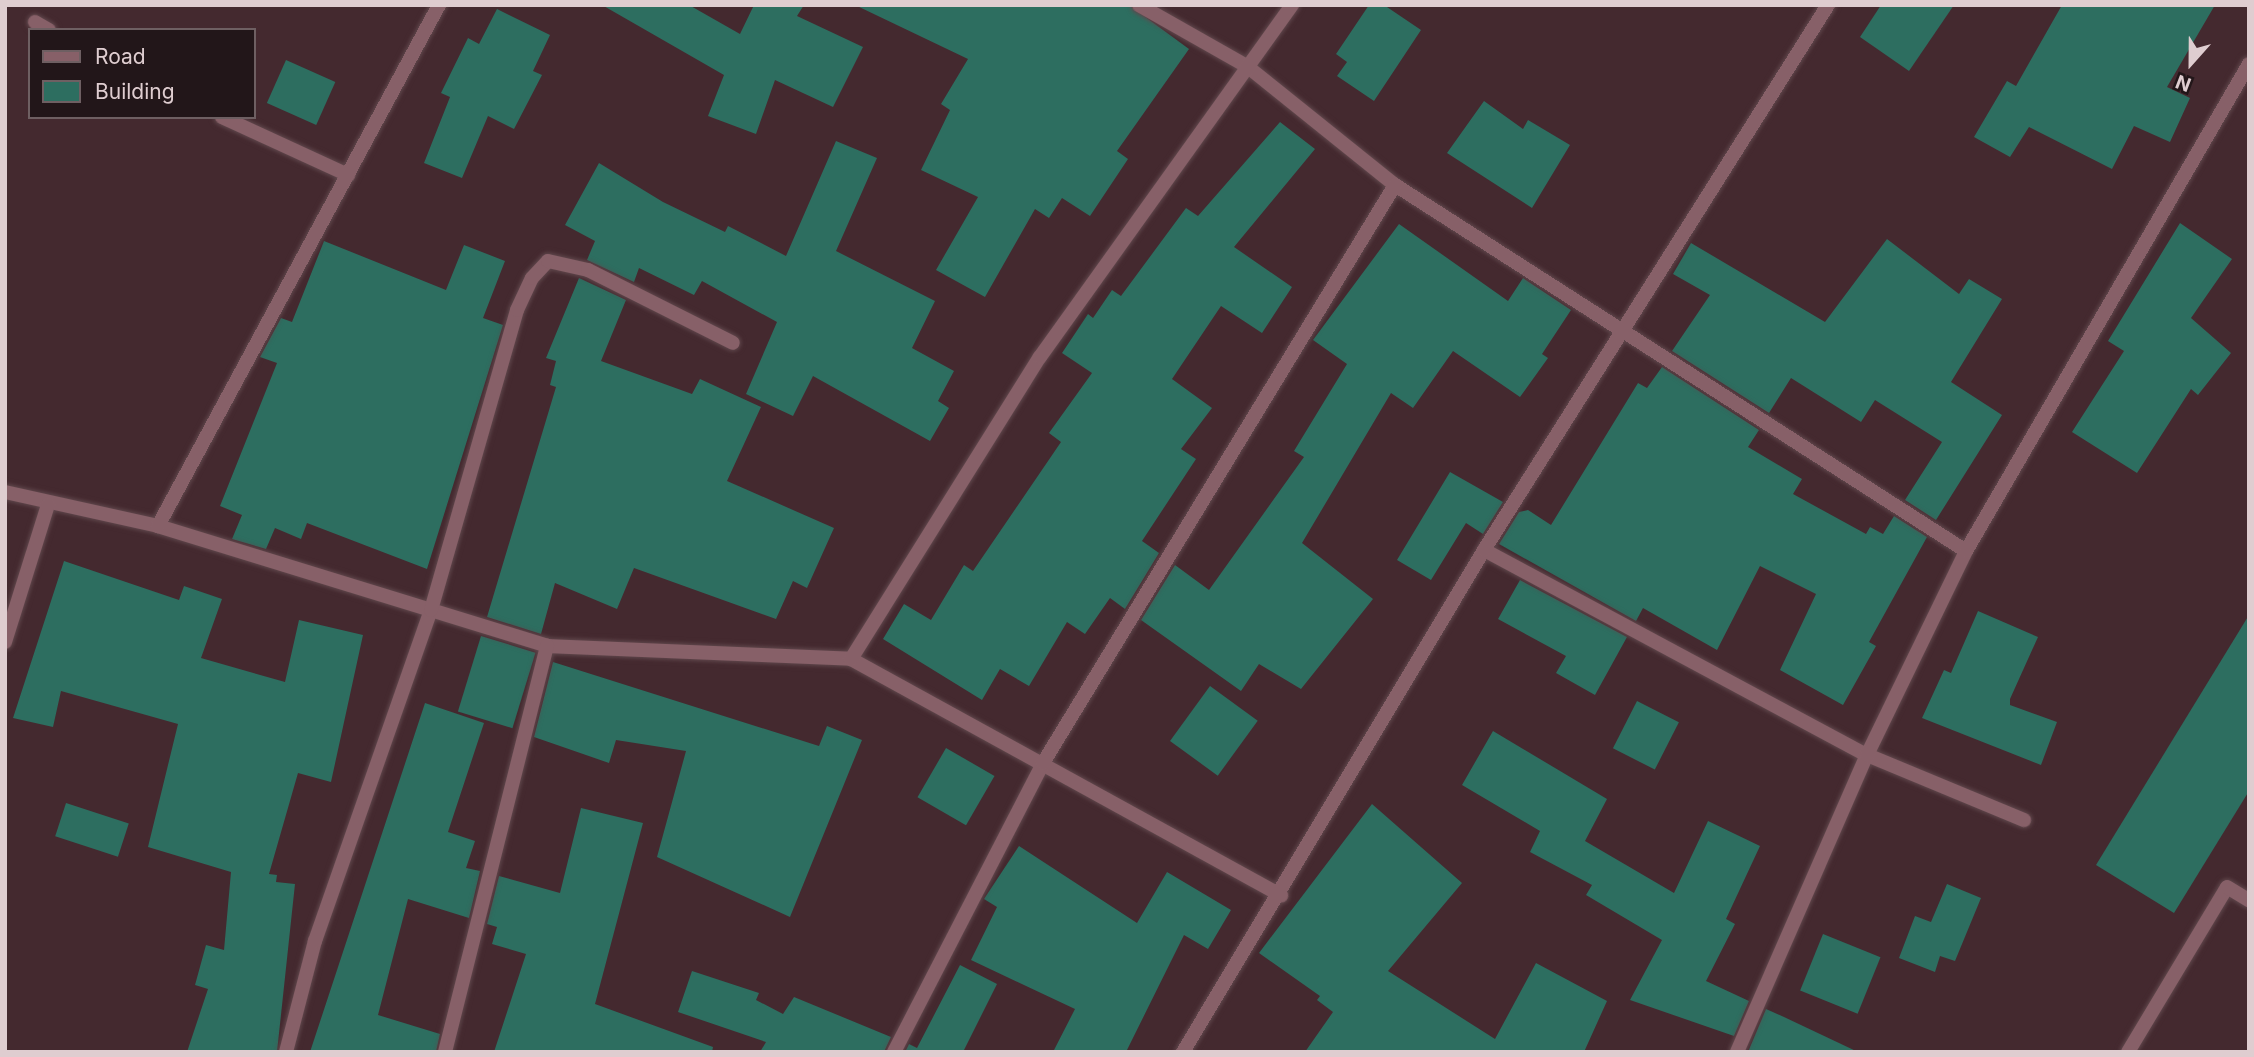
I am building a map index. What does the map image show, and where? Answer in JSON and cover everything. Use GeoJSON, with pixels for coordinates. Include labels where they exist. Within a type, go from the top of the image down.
{"type":"FeatureCollection","features":[{"type":"Feature","properties":{"kind":"street"},"geometry":{"type":"LineString","coordinates":[[158,526],[439,5]]}},
{"type":"Feature","properties":{"kind":"street"},"geometry":{"type":"LineString","coordinates":[[1139,5],[1248,68],[1395,185],[1620,332],[1966,551]]}},
{"type":"Feature","properties":{"kind":"street"},"geometry":{"type":"LineString","coordinates":[[851,659],[1040,357],[1292,5]]}},
{"type":"Feature","properties":{"kind":"street"},"geometry":{"type":"LineString","coordinates":[[1183,1052],[1282,895],[1484,550],[1828,5]]}},
{"type":"Feature","properties":{"kind":"street"},"geometry":{"type":"LineString","coordinates":[[35,22],[46,28]]}},
{"type":"Feature","properties":{"kind":"street"},"geometry":{"type":"LineString","coordinates":[[1737,1052],[1867,755],[1966,551],[2249,64]]}},
{"type":"Feature","properties":{"kind":"street"},"geometry":{"type":"LineString","coordinates":[[226,119],[348,175]]}},
{"type":"Feature","properties":{"kind":"street"},"geometry":{"type":"LineString","coordinates":[[894,1052],[1042,763],[1395,185]]}},
{"type":"Feature","properties":{"kind":"street"},"geometry":{"type":"LineString","coordinates":[[286,1052],[315,941],[431,610],[517,310],[532,278],[548,261],[587,270],[733,343]]}},
{"type":"Feature","properties":{"kind":"street"},"geometry":{"type":"LineString","coordinates":[[5,492],[48,505],[158,526],[547,646],[851,659],[1282,895]]}},
{"type":"Feature","properties":{"kind":"street"},"geometry":{"type":"LineString","coordinates":[[5,642],[48,505]]}},
{"type":"Feature","properties":{"kind":"street"},"geometry":{"type":"LineString","coordinates":[[1484,550],[1867,755],[2024,820]]}},
{"type":"Feature","properties":{"kind":"street"},"geometry":{"type":"LineString","coordinates":[[445,1052],[547,646]]}},
{"type":"Feature","properties":{"kind":"street"},"geometry":{"type":"LineString","coordinates":[[2128,1052],[2227,887],[2249,900]]}},
{"type":"Feature","properties":{"kind":"building"},"geometry":{"type":"Polygon","coordinates":[[[602,5],[689,5],[740,34],[754,5],[804,5],[797,16],[863,47],[833,107],[775,80],[756,134],[708,116],[724,75],[602,5]]]}},
{"type":"Feature","properties":{"kind":"building"},"geometry":{"type":"Polygon","coordinates":[[[855,5],[1129,5],[1189,49],[1117,151],[1128,159],[1090,216],[1062,198],[1049,218],[1035,209],[985,297],[936,270],[978,197],[921,170],[950,110],[941,104],[968,59],[855,5]]]}},
{"type":"Feature","properties":{"kind":"building"},"geometry":{"type":"Polygon","coordinates":[[[1369,5],[1384,5],[1421,30],[1374,101],[1337,76],[1347,62],[1336,54],[1369,5]]]}},
{"type":"Feature","properties":{"kind":"building"},"geometry":{"type":"Polygon","coordinates":[[[1881,5],[1954,5],[1909,71],[1860,37],[1881,5]]]}},
{"type":"Feature","properties":{"kind":"building"},"geometry":{"type":"Polygon","coordinates":[[[2062,5],[2215,5],[2167,87],[2190,98],[2170,142],[2134,126],[2112,169],[2029,127],[2010,157],[1974,137],[2007,81],[2016,86],[2062,5]]]}},
{"type":"Feature","properties":{"kind":"building"},"geometry":{"type":"Polygon","coordinates":[[[497,9],[550,35],[533,71],[542,75],[514,129],[488,116],[462,178],[424,163],[450,97],[441,93],[468,38],[479,44],[497,9]]]}},
{"type":"Feature","properties":{"kind":"building"},"geometry":{"type":"Polygon","coordinates":[[[286,60],[335,82],[316,125],[267,103],[286,60]]]}},
{"type":"Feature","properties":{"kind":"building"},"geometry":{"type":"Polygon","coordinates":[[[1484,101],[1523,129],[1528,120],[1570,145],[1532,208],[1447,153],[1484,101]]]}},
{"type":"Feature","properties":{"kind":"building"},"geometry":{"type":"Polygon","coordinates":[[[1280,122],[1315,149],[1234,247],[1292,287],[1262,333],[1221,306],[1172,379],[1212,408],[1181,449],[1196,459],[1142,541],[1159,553],[1125,609],[1110,598],[1085,634],[1067,622],[1029,686],[1000,669],[982,700],[883,639],[904,604],[931,620],[964,565],[973,571],[1061,442],[1049,433],[1092,373],[1062,353],[1088,314],[1093,318],[1112,290],[1121,296],[1186,208],[1198,216],[1280,122]]]}},
{"type":"Feature","properties":{"kind":"building"},"geometry":{"type":"Polygon","coordinates":[[[836,141],[877,158],[836,251],[935,301],[912,348],[954,371],[938,401],[949,408],[930,441],[813,376],[793,416],[746,394],[777,322],[702,281],[694,295],[639,268],[634,282],[587,260],[595,241],[565,225],[599,163],[663,202],[725,232],[728,226],[786,256],[836,141]]]}},
{"type":"Feature","properties":{"kind":"building"},"geometry":{"type":"Polygon","coordinates":[[[2180,223],[2232,259],[2191,318],[2231,353],[2198,395],[2191,389],[2137,473],[2072,432],[2124,351],[2108,341],[2180,223]]]}},
{"type":"Feature","properties":{"kind":"building"},"geometry":{"type":"Polygon","coordinates":[[[1399,224],[1508,301],[1523,278],[1571,310],[1542,354],[1548,358],[1520,397],[1453,351],[1413,408],[1391,393],[1302,543],[1373,599],[1301,689],[1259,664],[1241,691],[1141,620],[1175,565],[1209,590],[1304,457],[1294,451],[1347,364],[1313,340],[1399,224]]]}},
{"type":"Feature","properties":{"kind":"building"},"geometry":{"type":"Polygon","coordinates":[[[1887,239],[1959,294],[1969,279],[2002,299],[1951,382],[2002,415],[1936,520],[1905,500],[1942,442],[1875,400],[1861,422],[1791,378],[1769,413],[1672,351],[1710,295],[1673,274],[1691,243],[1825,322],[1887,239]]]}},
{"type":"Feature","properties":{"kind":"building"},"geometry":{"type":"Polygon","coordinates":[[[324,241],[446,290],[464,245],[505,261],[483,318],[503,325],[427,569],[307,523],[301,539],[275,528],[266,549],[232,539],[242,515],[220,506],[277,363],[260,357],[281,318],[292,322],[324,241]]]}},
{"type":"Feature","properties":{"kind":"building"},"geometry":{"type":"Polygon","coordinates":[[[579,278],[626,300],[601,361],[692,394],[700,379],[761,407],[727,481],[834,528],[807,588],[793,581],[776,619],[634,568],[617,609],[555,583],[541,634],[487,617],[556,387],[550,385],[556,361],[546,358],[579,278]]]}},
{"type":"Feature","properties":{"kind":"building"},"geometry":{"type":"Polygon","coordinates":[[[1662,367],[1759,430],[1748,447],[1802,479],[1793,494],[1866,534],[1870,527],[1883,534],[1894,516],[1927,537],[1869,642],[1876,646],[1843,705],[1780,670],[1816,594],[1760,566],[1717,650],[1643,608],[1636,621],[1499,544],[1519,512],[1528,510],[1551,525],[1638,383],[1647,388],[1662,367]]]}},
{"type":"Feature","properties":{"kind":"building"},"geometry":{"type":"Polygon","coordinates":[[[1450,472],[1503,502],[1483,534],[1466,523],[1431,580],[1397,560],[1450,472]]]}},
{"type":"Feature","properties":{"kind":"building"},"geometry":{"type":"Polygon","coordinates":[[[64,561],[179,600],[184,586],[222,599],[201,658],[285,682],[299,620],[363,635],[331,782],[298,773],[269,874],[277,875],[276,882],[295,884],[277,1052],[187,1052],[208,989],[195,985],[206,945],[224,950],[231,872],[148,847],[178,724],[61,691],[53,727],[13,718],[64,561]]]}},
{"type":"Feature","properties":{"kind":"building"},"geometry":{"type":"Polygon","coordinates":[[[1520,580],[1627,637],[1595,695],[1556,673],[1566,656],[1498,619],[1520,580]]]}},
{"type":"Feature","properties":{"kind":"building"},"geometry":{"type":"Polygon","coordinates":[[[1978,611],[2038,637],[2010,699],[2010,705],[2057,722],[2041,765],[1922,718],[1944,670],[1951,673],[1978,611]]]}},
{"type":"Feature","properties":{"kind":"building"},"geometry":{"type":"Polygon","coordinates":[[[2249,615],[2249,791],[2174,913],[2096,865],[2249,615]]]}},
{"type":"Feature","properties":{"kind":"building"},"geometry":{"type":"Polygon","coordinates":[[[481,636],[536,653],[512,728],[458,712],[481,636]]]}},
{"type":"Feature","properties":{"kind":"building"},"geometry":{"type":"Polygon","coordinates":[[[553,662],[819,746],[827,726],[862,740],[790,917],[657,857],[686,751],[616,740],[609,763],[534,737],[553,662]]]}},
{"type":"Feature","properties":{"kind":"building"},"geometry":{"type":"Polygon","coordinates":[[[1210,686],[1258,721],[1218,776],[1170,741],[1210,686]]]}},
{"type":"Feature","properties":{"kind":"building"},"geometry":{"type":"Polygon","coordinates":[[[1637,701],[1679,722],[1655,770],[1613,748],[1637,701]]]}},
{"type":"Feature","properties":{"kind":"building"},"geometry":{"type":"Polygon","coordinates":[[[425,703],[484,723],[448,832],[475,841],[466,868],[480,871],[469,918],[408,899],[378,1015],[440,1034],[436,1052],[310,1052],[425,703]]]}},
{"type":"Feature","properties":{"kind":"building"},"geometry":{"type":"Polygon","coordinates":[[[1493,731],[1607,799],[1585,841],[1674,893],[1708,821],[1760,846],[1726,919],[1735,924],[1706,981],[1749,1001],[1734,1036],[1630,1000],[1662,940],[1586,895],[1592,885],[1530,852],[1540,831],[1462,785],[1493,731]]]}},
{"type":"Feature","properties":{"kind":"building"},"geometry":{"type":"Polygon","coordinates":[[[946,748],[994,776],[966,825],[918,797],[946,748]]]}},
{"type":"Feature","properties":{"kind":"building"},"geometry":{"type":"Polygon","coordinates":[[[66,803],[129,823],[118,857],[55,836],[66,803]]]}},
{"type":"Feature","properties":{"kind":"building"},"geometry":{"type":"Polygon","coordinates":[[[1372,804],[1462,883],[1388,971],[1495,1039],[1536,963],[1607,1001],[1584,1052],[1305,1052],[1333,1012],[1317,1000],[1320,996],[1259,953],[1372,804]]]}},
{"type":"Feature","properties":{"kind":"building"},"geometry":{"type":"Polygon","coordinates":[[[581,808],[643,823],[595,1004],[713,1047],[712,1052],[494,1052],[526,954],[492,944],[497,927],[487,924],[499,876],[560,893],[581,808]]]}},
{"type":"Feature","properties":{"kind":"building"},"geometry":{"type":"Polygon","coordinates":[[[1019,846],[1137,923],[1167,872],[1231,910],[1208,949],[1184,935],[1126,1052],[1053,1052],[1075,1009],[971,960],[997,907],[984,899],[1019,846]]]}},
{"type":"Feature","properties":{"kind":"building"},"geometry":{"type":"Polygon","coordinates":[[[1947,884],[1981,898],[1955,961],[1940,956],[1935,972],[1899,958],[1915,916],[1931,922],[1947,884]]]}},
{"type":"Feature","properties":{"kind":"building"},"geometry":{"type":"Polygon","coordinates":[[[1823,934],[1880,957],[1858,1014],[1800,991],[1823,934]]]}},
{"type":"Feature","properties":{"kind":"building"},"geometry":{"type":"Polygon","coordinates":[[[960,965],[997,984],[963,1052],[905,1052],[909,1044],[917,1048],[960,965]]]}},
{"type":"Feature","properties":{"kind":"building"},"geometry":{"type":"Polygon","coordinates":[[[692,971],[759,993],[756,1000],[783,1014],[794,997],[891,1037],[884,1052],[760,1052],[766,1042],[678,1012],[692,971]]]}},
{"type":"Feature","properties":{"kind":"building"},"geometry":{"type":"Polygon","coordinates":[[[1766,1009],[1784,1017],[1858,1052],[1748,1052],[1766,1009]]]}}]}
